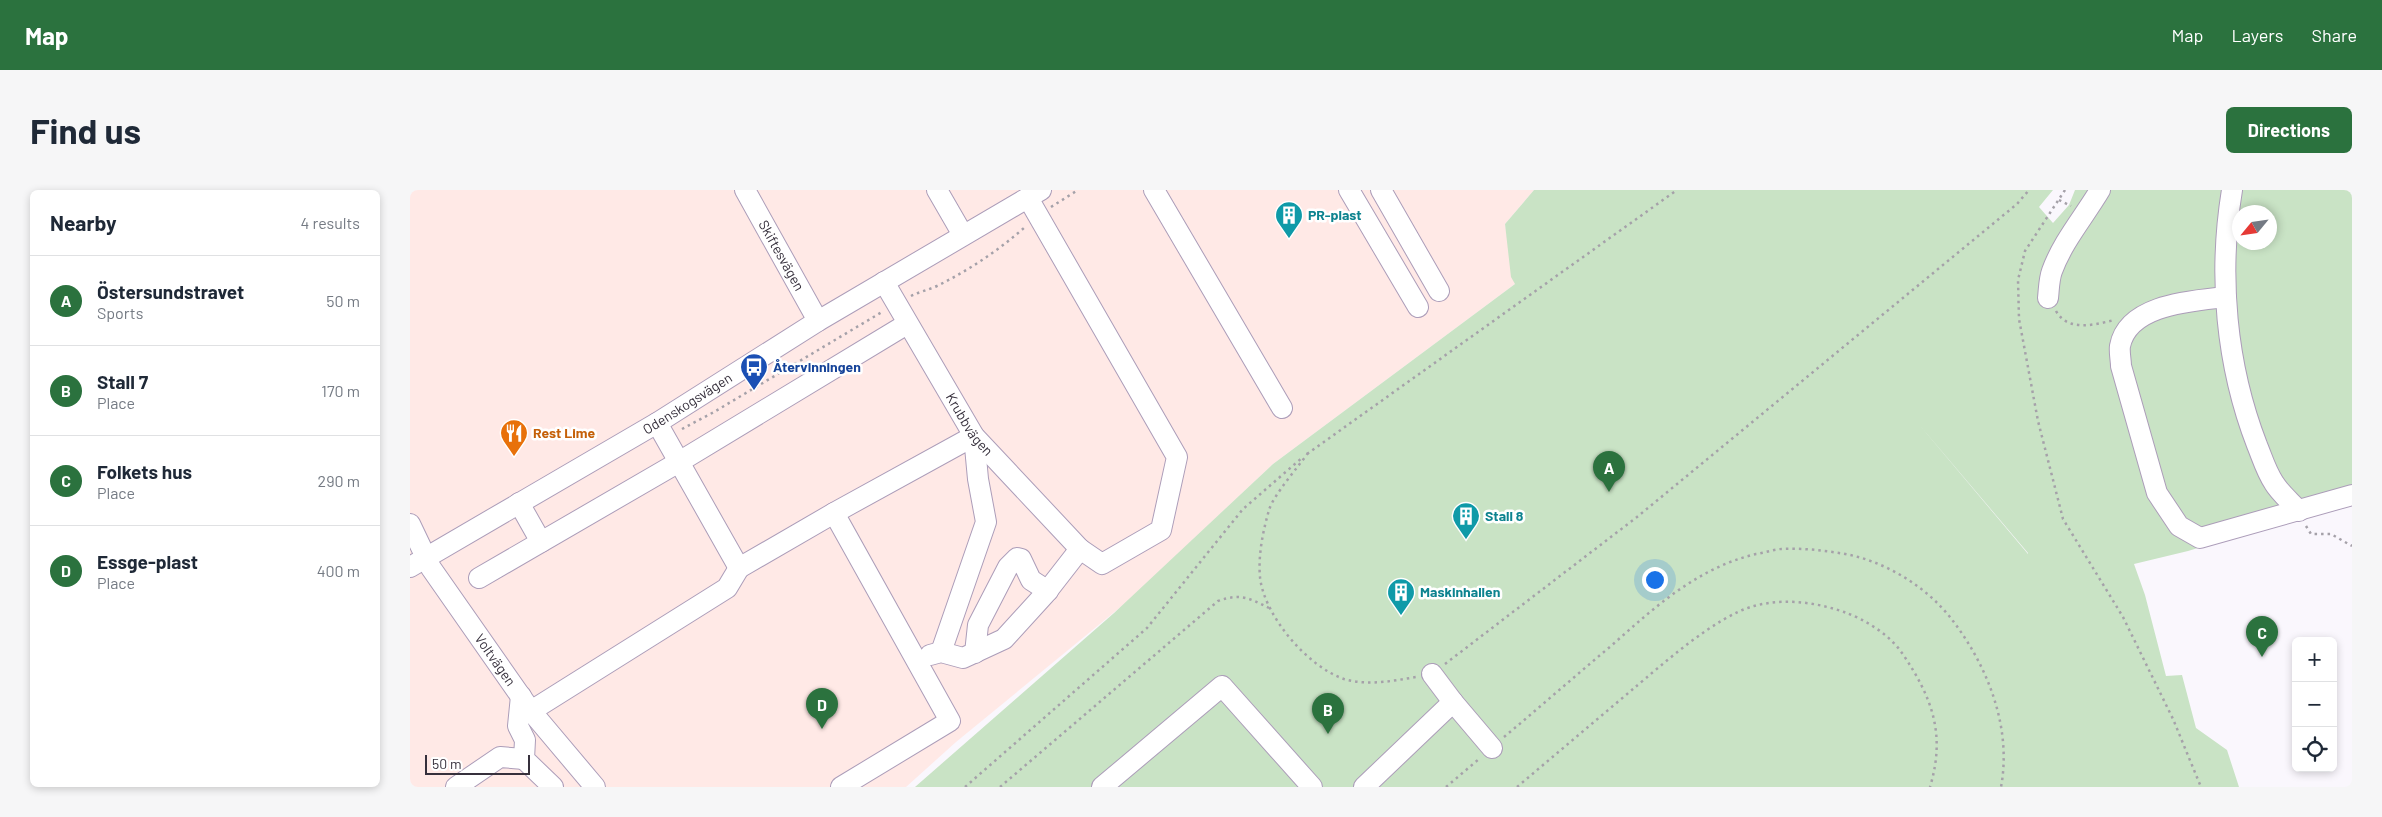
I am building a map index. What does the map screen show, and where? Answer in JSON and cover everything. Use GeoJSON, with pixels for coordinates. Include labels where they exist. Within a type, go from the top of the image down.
{"type":"FeatureCollection","features":[{"type":"Feature","properties":{"kind":"street","name":"Skiftesvägen"},"geometry":{"type":"LineString","coordinates":[[745,190],[818,321]]}},
{"type":"Feature","properties":{"kind":"street"},"geometry":{"type":"LineString","coordinates":[[937,190],[963,235]]}},
{"type":"Feature","properties":{"kind":"street"},"geometry":{"type":"LineString","coordinates":[[1154,190],[1282,408]]}},
{"type":"Feature","properties":{"kind":"street"},"geometry":{"type":"LineString","coordinates":[[1349,190],[1418,308]]}},
{"type":"Feature","properties":{"kind":"street"},"geometry":{"type":"LineString","coordinates":[[1381,190],[1439,291]]}},
{"type":"Feature","properties":{"kind":"street"},"geometry":{"type":"LineString","coordinates":[[2048,298],[2051,272],[2070,233],[2086,214],[2100,190]]}},
{"type":"Feature","properties":{"kind":"street"},"geometry":{"type":"LineString","coordinates":[[2232,190],[2226,297],[2231,351],[2240,394],[2253,433],[2274,484],[2299,511]]}},
{"type":"Feature","properties":{"kind":"street","name":"Odenskogsvägen"},"geometry":{"type":"LineString","coordinates":[[418,562],[519,503],[661,430],[818,321],[1035,194]]}},
{"type":"Feature","properties":{"kind":"street"},"geometry":{"type":"LineString","coordinates":[[1035,194],[1038,215]]}},
{"type":"Feature","properties":{"kind":"street","name":"Krubbvägen"},"geometry":{"type":"LineString","coordinates":[[884,282],[974,436],[1080,549],[1102,564],[1161,530],[1177,457],[1038,215]]}},
{"type":"Feature","properties":{"kind":"street"},"geometry":{"type":"LineString","coordinates":[[2226,297],[2177,303],[2147,312],[2126,331],[2120,347],[2121,366],[2157,493],[2179,526],[2200,538],[2352,495]]}},
{"type":"Feature","properties":{"kind":"street"},"geometry":{"type":"LineString","coordinates":[[479,578],[679,462],[907,324]]}},
{"type":"Feature","properties":{"kind":"street"},"geometry":{"type":"LineString","coordinates":[[661,430],[739,568]]}},
{"type":"Feature","properties":{"kind":"street"},"geometry":{"type":"LineString","coordinates":[[524,759],[525,740],[518,726],[526,703],[727,588],[739,568],[974,436],[978,479],[986,522],[941,652]]}},
{"type":"Feature","properties":{"kind":"street"},"geometry":{"type":"LineString","coordinates":[[519,503],[541,542]]}},
{"type":"Feature","properties":{"kind":"street"},"geometry":{"type":"LineString","coordinates":[[834,513],[950,721],[841,787]]}},
{"type":"Feature","properties":{"kind":"street","name":"Voltvägen"},"geometry":{"type":"LineString","coordinates":[[410,524],[418,562],[526,703],[596,787]]}},
{"type":"Feature","properties":{"kind":"street"},"geometry":{"type":"LineString","coordinates":[[916,659],[941,652],[962,658],[1004,639],[1048,591],[1080,549]]}},
{"type":"Feature","properties":{"kind":"street"},"geometry":{"type":"LineString","coordinates":[[975,653],[978,625],[1008,567],[1017,558],[1022,559],[1031,580],[1048,591]]}},
{"type":"Feature","properties":{"kind":"street"},"geometry":{"type":"LineString","coordinates":[[1432,674],[1492,748]]}},
{"type":"Feature","properties":{"kind":"street"},"geometry":{"type":"LineString","coordinates":[[1102,787],[1222,686],[1312,787]]}},
{"type":"Feature","properties":{"kind":"street"},"geometry":{"type":"LineString","coordinates":[[1364,787],[1453,702]]}},
{"type":"Feature","properties":{"kind":"street"},"geometry":{"type":"LineString","coordinates":[[456,787],[500,757],[524,759],[553,787]]}},
{"type":"Feature","properties":{"kind":"path"},"geometry":{"type":"LineString","coordinates":[[661,430],[714,412],[896,303],[935,287],[984,260],[1002,248],[1038,215],[1078,190]]}},
{"type":"Feature","properties":{"kind":"path"},"geometry":{"type":"LineString","coordinates":[[965,787],[1147,628],[1243,509],[1308,453],[1678,190]]}},
{"type":"Feature","properties":{"kind":"path"},"geometry":{"type":"LineString","coordinates":[[1308,453],[1270,507],[1262,545],[1260,578],[1269,608],[1285,633],[1310,658],[1344,678],[1380,684],[1432,674],[1637,517],[2017,204],[2029,190]]}},
{"type":"Feature","properties":{"kind":"path"},"geometry":{"type":"LineString","coordinates":[[2065,190],[2025,251],[2018,280],[2019,319],[2038,421],[2063,519],[2123,617],[2173,719],[2201,787]]}},
{"type":"Feature","properties":{"kind":"path"},"geometry":{"type":"LineString","coordinates":[[2048,298],[2060,318],[2078,327],[2122,318]]}},
{"type":"Feature","properties":{"kind":"path"},"geometry":{"type":"LineString","coordinates":[[2299,511],[2311,534],[2331,534],[2352,546]]}},
{"type":"Feature","properties":{"kind":"path"},"geometry":{"type":"LineString","coordinates":[[1446,787],[1669,596],[1706,572],[1740,558],[1781,549],[1853,555],[1878,564],[1909,581],[1944,608],[1967,640],[1983,668],[1996,708],[2004,746],[2001,787]]}},
{"type":"Feature","properties":{"kind":"path"},"geometry":{"type":"LineString","coordinates":[[1000,787],[1218,600],[1233,596],[1248,597],[1269,608]]}},
{"type":"Feature","properties":{"kind":"path"},"geometry":{"type":"LineString","coordinates":[[1517,787],[1682,648],[1727,619],[1753,606],[1801,601],[1825,605],[1849,613],[1872,625],[1899,648],[1921,680],[1933,710],[1937,733],[1936,766],[1930,787]]}},
{"type":"Feature","properties":{"kind":"shaded area"},"geometry":{"type":"Polygon","coordinates":[[[410,190],[1534,190],[1505,224],[1515,284],[1273,464],[1123,605],[956,742],[906,787],[410,787],[410,190]]]}},
{"type":"Feature","properties":{"kind":"green space"},"geometry":{"type":"Polygon","coordinates":[[[1534,190],[2053,190],[2039,207],[2053,223],[2069,205],[2075,190],[2352,190],[2352,501],[2188,551],[2134,564],[2145,595],[2166,676],[2182,675],[2196,728],[2227,750],[2239,787],[915,787],[1114,613],[1273,464],[1515,284],[1511,277],[1505,224],[1534,190]],[[1917,422],[2028,554],[2028,553],[1917,422]]]}},
{"type":"Feature","properties":{"kind":"place","name":"PR-plast"},"geometry":{"type":"Point","coordinates":[1289,239]}},
{"type":"Feature","properties":{"kind":"place","name":"Återvinningen"},"geometry":{"type":"Point","coordinates":[754,391]}},
{"type":"Feature","properties":{"kind":"place","name":"Rest Lime"},"geometry":{"type":"Point","coordinates":[514,457]}},
{"type":"Feature","properties":{"kind":"place","name":"Östersundstravet"},"geometry":{"type":"Point","coordinates":[1609,492]}},
{"type":"Feature","properties":{"kind":"place","name":"Stall 8"},"geometry":{"type":"Point","coordinates":[1466,540]}},
{"type":"Feature","properties":{"kind":"place","name":"Maskinhallen"},"geometry":{"type":"Point","coordinates":[1401,616]}},
{"type":"Feature","properties":{"kind":"place","name":"Folkets hus"},"geometry":{"type":"Point","coordinates":[2262,657]}},
{"type":"Feature","properties":{"kind":"place","name":"Essge-plast"},"geometry":{"type":"Point","coordinates":[822,729]}},
{"type":"Feature","properties":{"kind":"place","name":"Stall 7"},"geometry":{"type":"Point","coordinates":[1328,734]}}]}
